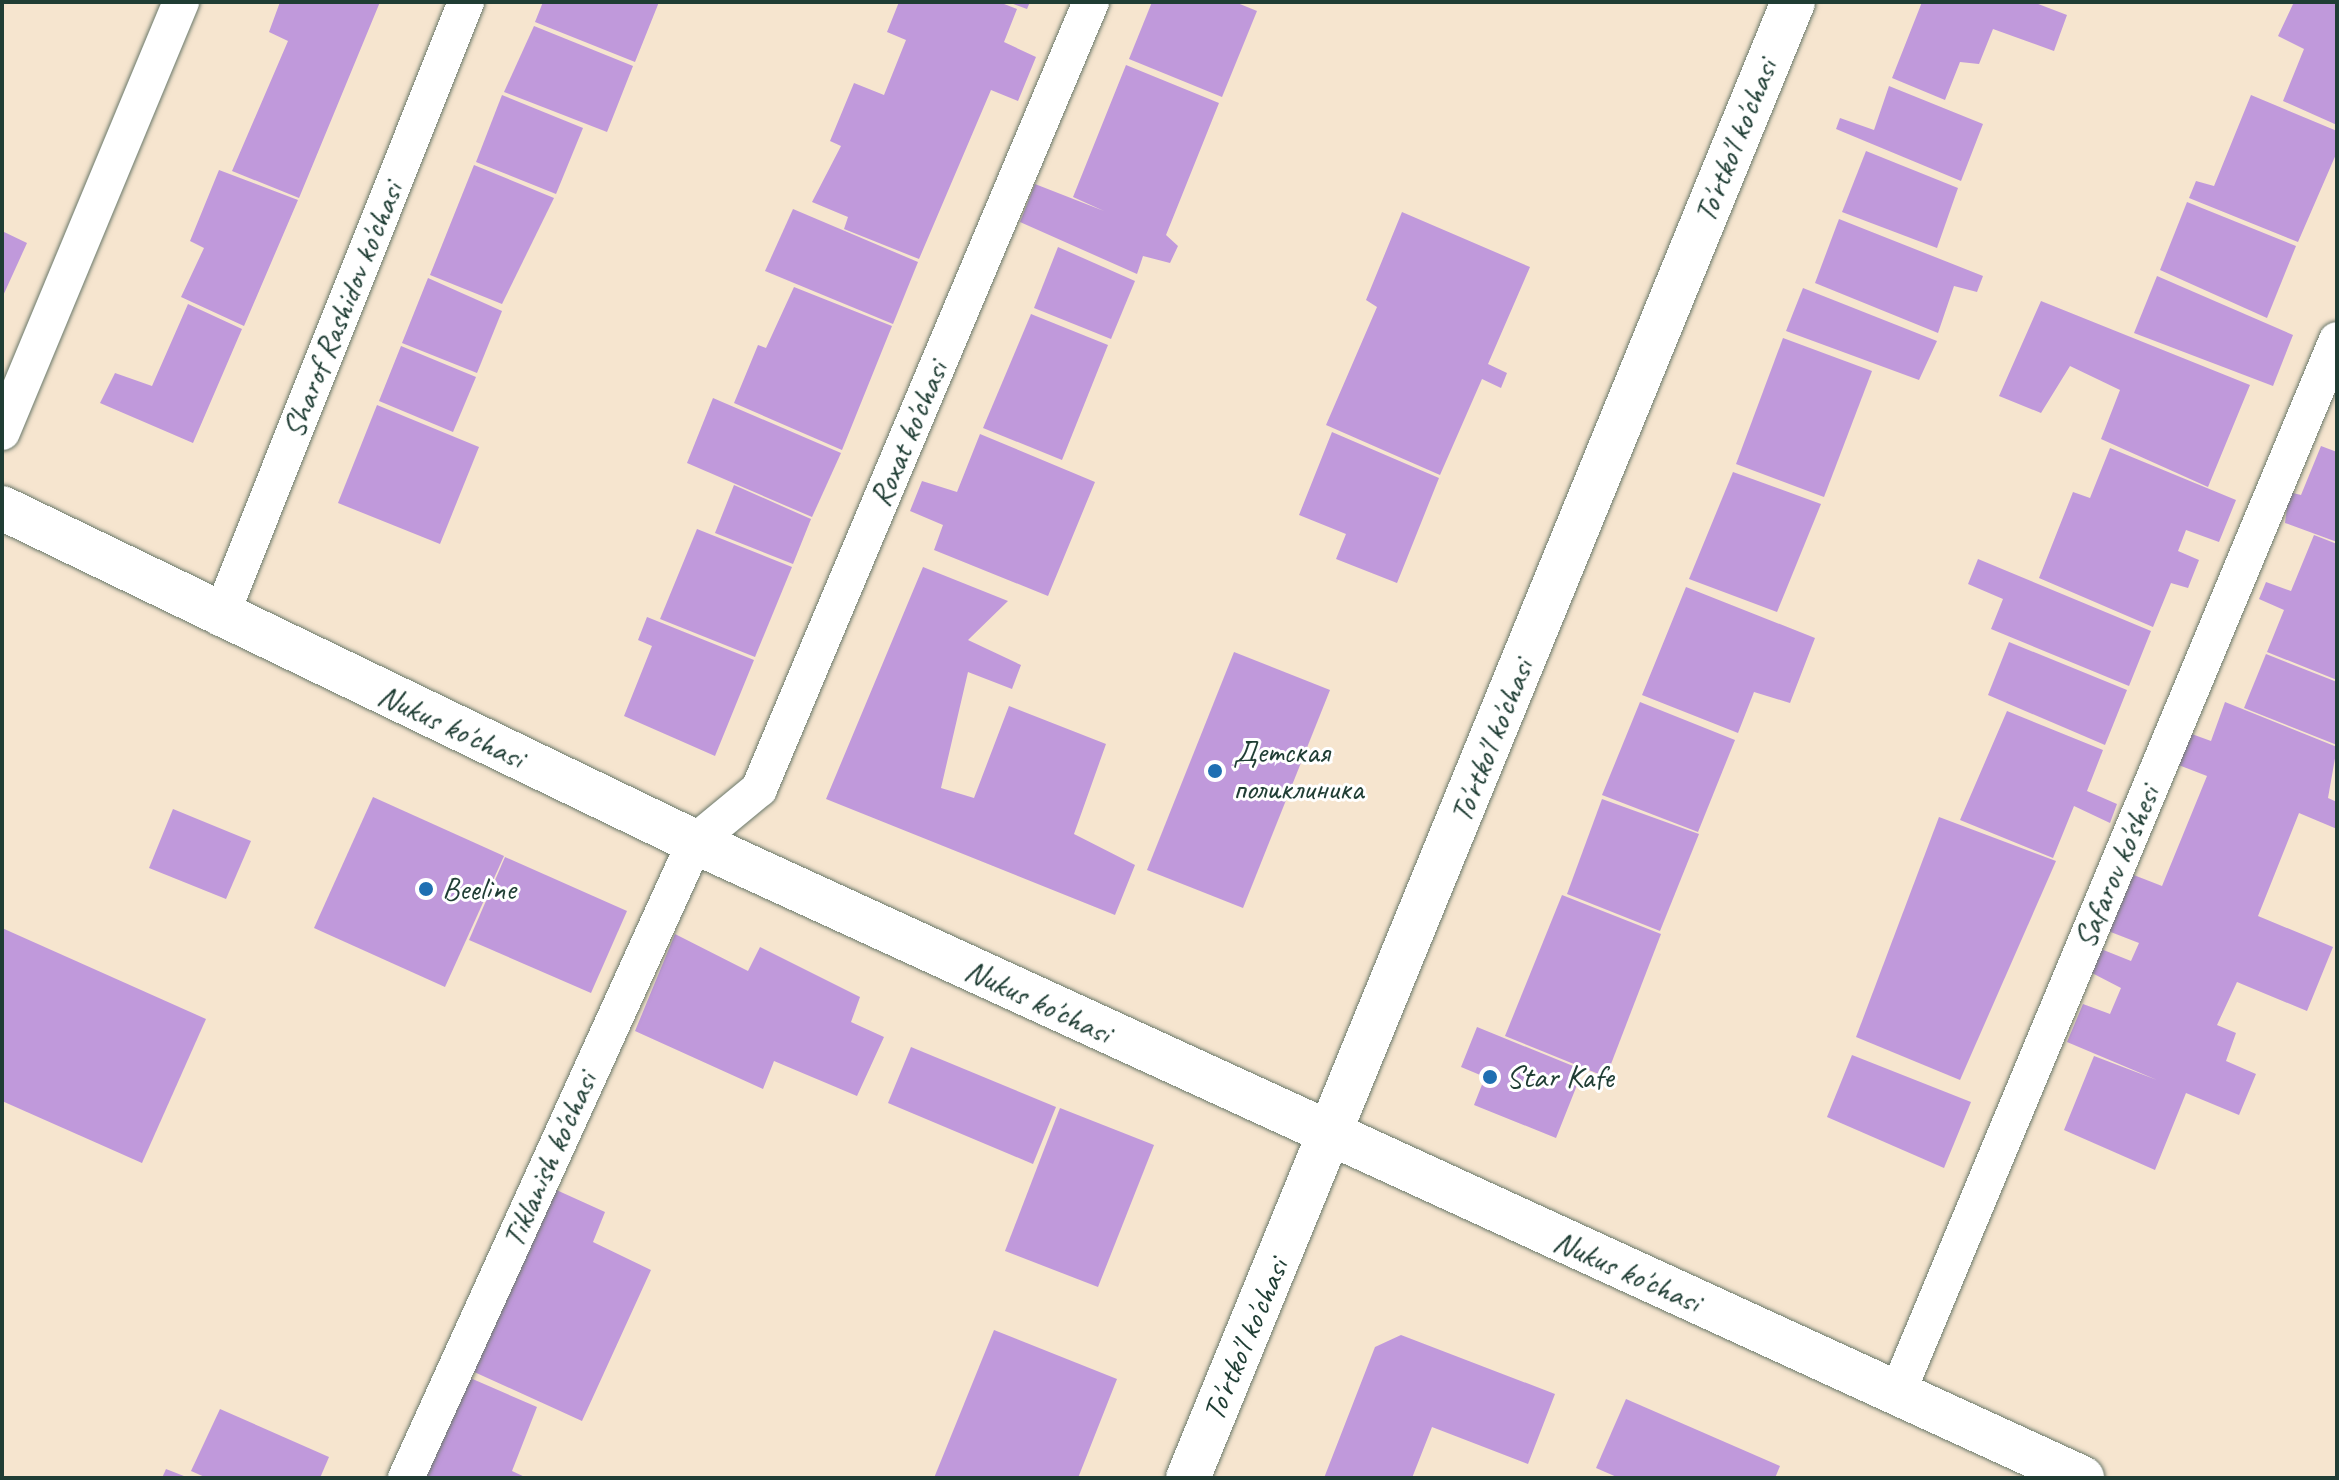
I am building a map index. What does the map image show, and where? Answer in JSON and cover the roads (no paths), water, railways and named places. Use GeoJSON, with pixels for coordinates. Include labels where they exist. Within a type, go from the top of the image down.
{"type":"FeatureCollection","features":[{"type":"Feature","properties":{"kind":"main road","name":"To'rtko'l ko'chasi"},"geometry":{"type":"LineString","coordinates":[[1188,1478],[1331,1137],[1793,2]]}},
{"type":"Feature","properties":{"kind":"main road","name":"Nukus ko'chasi"},"geometry":{"type":"LineString","coordinates":[[2,508],[220,618],[695,842],[1331,1137],[2082,1478]]}},
{"type":"Feature","properties":{"kind":"street"},"geometry":{"type":"LineString","coordinates":[[2,432],[181,2]]}},
{"type":"Feature","properties":{"kind":"street","name":"Sharof Rashidov ko'chasi"},"geometry":{"type":"LineString","coordinates":[[220,618],[466,2]]}},
{"type":"Feature","properties":{"kind":"street","name":"Roxat ko'chasi"},"geometry":{"type":"LineString","coordinates":[[695,842],[759,789],[1091,2]]}},
{"type":"Feature","properties":{"kind":"street","name":"Safarov ko'shesi"},"geometry":{"type":"LineString","coordinates":[[1897,1394],[2337,340]]}},
{"type":"Feature","properties":{"kind":"street","name":"Tiklanish ko'chasi"},"geometry":{"type":"LineString","coordinates":[[406,1478],[695,842]]}},
{"type":"Feature","properties":{"kind":"place","name":"Детская поликлиника"},"geometry":{"type":"Point","coordinates":[1215,771]}},
{"type":"Feature","properties":{"kind":"place","name":"Beeline"},"geometry":{"type":"Point","coordinates":[426,889]}},
{"type":"Feature","properties":{"kind":"place","name":"Star Kafe"},"geometry":{"type":"Point","coordinates":[1490,1077]}}]}
